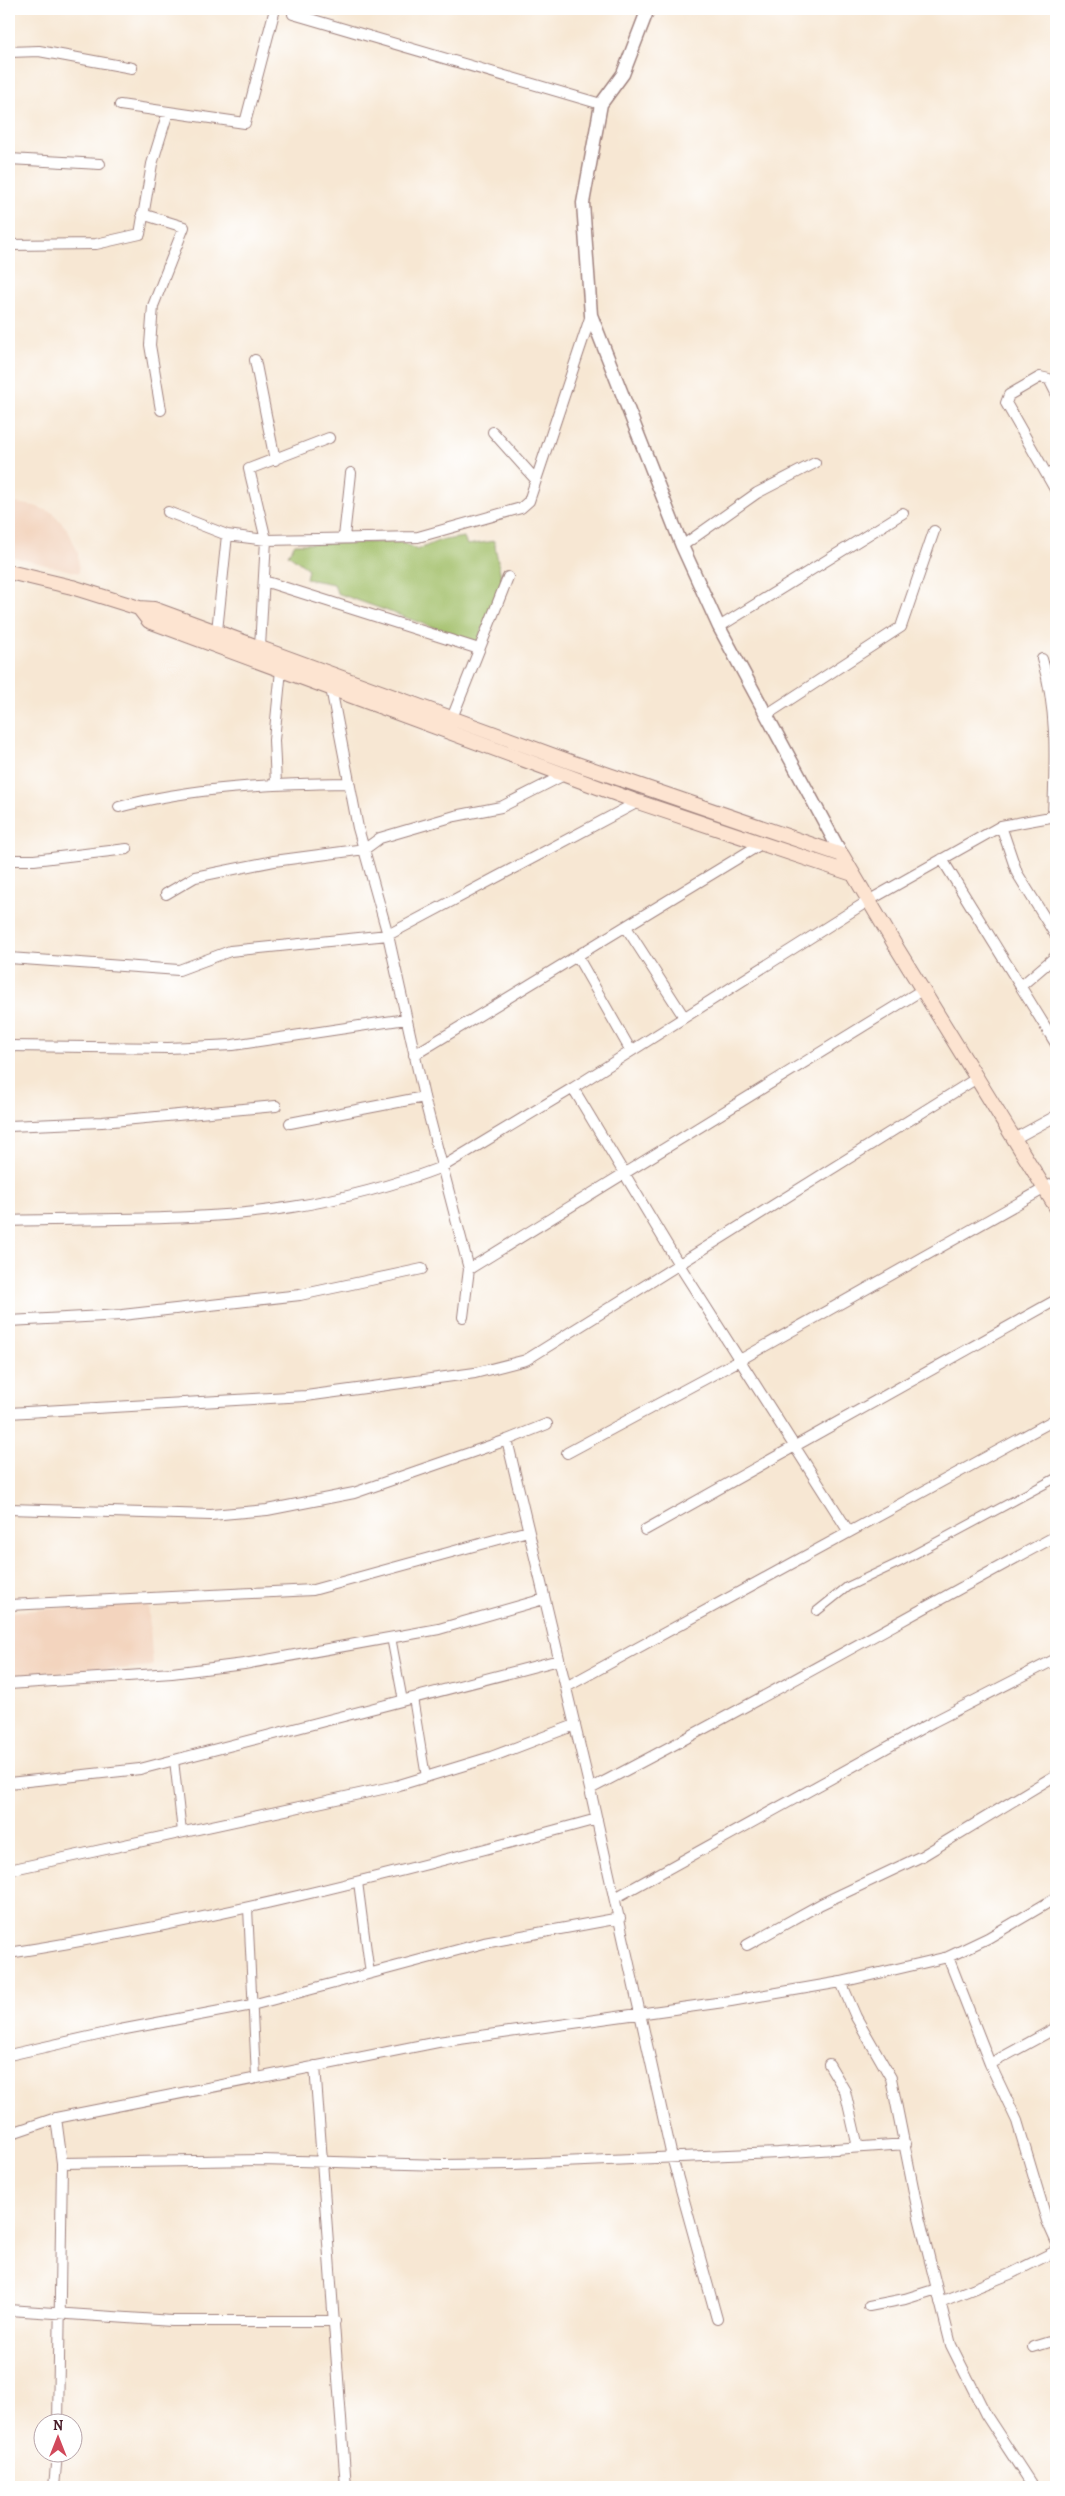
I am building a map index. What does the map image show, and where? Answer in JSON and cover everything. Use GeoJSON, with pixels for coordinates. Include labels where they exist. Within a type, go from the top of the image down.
{"type":"FeatureCollection","features":[{"type":"Feature","properties":{"kind":"main road"},"geometry":{"type":"LineString","coordinates":[[9,572],[72,587],[139,608],[154,609],[452,718],[842,855],[922,990],[1014,1138],[1051,1186],[1056,1207]]}},
{"type":"Feature","properties":{"kind":"main road"},"geometry":{"type":"LineString","coordinates":[[139,608],[149,621],[638,802],[853,874]]}},
{"type":"Feature","properties":{"kind":"street"},"geometry":{"type":"LineString","coordinates":[[120,105],[245,123],[275,9]]}},
{"type":"Feature","properties":{"kind":"street"},"geometry":{"type":"LineString","coordinates":[[646,9],[623,74],[602,104],[583,203],[591,315],[682,546],[719,627],[842,855]]}},
{"type":"Feature","properties":{"kind":"street"},"geometry":{"type":"LineString","coordinates":[[293,14],[602,104]]}},
{"type":"Feature","properties":{"kind":"street"},"geometry":{"type":"LineString","coordinates":[[9,52],[39,52],[132,68]]}},
{"type":"Feature","properties":{"kind":"street"},"geometry":{"type":"LineString","coordinates":[[9,245],[96,244],[140,234],[152,164],[168,112]]}},
{"type":"Feature","properties":{"kind":"street"},"geometry":{"type":"LineString","coordinates":[[9,159],[100,164]]}},
{"type":"Feature","properties":{"kind":"street"},"geometry":{"type":"LineString","coordinates":[[142,214],[184,226],[153,306],[150,345],[161,410]]}},
{"type":"Feature","properties":{"kind":"street"},"geometry":{"type":"LineString","coordinates":[[168,512],[227,535],[266,540],[418,537],[461,527],[521,508],[529,501],[591,315]]}},
{"type":"Feature","properties":{"kind":"street"},"geometry":{"type":"LineString","coordinates":[[256,360],[275,460]]}},
{"type":"Feature","properties":{"kind":"street"},"geometry":{"type":"LineString","coordinates":[[1056,392],[1049,379],[1040,377],[1009,395],[1006,403],[1056,491]]}},
{"type":"Feature","properties":{"kind":"street"},"geometry":{"type":"LineString","coordinates":[[493,432],[536,480]]}},
{"type":"Feature","properties":{"kind":"street"},"geometry":{"type":"LineString","coordinates":[[260,647],[266,540],[249,469],[329,438]]}},
{"type":"Feature","properties":{"kind":"street"},"geometry":{"type":"LineString","coordinates":[[682,546],[757,493],[815,463]]}},
{"type":"Feature","properties":{"kind":"street"},"geometry":{"type":"LineString","coordinates":[[344,537],[351,473]]}},
{"type":"Feature","properties":{"kind":"street"},"geometry":{"type":"LineString","coordinates":[[719,627],[903,513]]}},
{"type":"Feature","properties":{"kind":"street"},"geometry":{"type":"LineString","coordinates":[[766,715],[901,626],[934,531]]}},
{"type":"Feature","properties":{"kind":"street"},"geometry":{"type":"LineString","coordinates":[[216,631],[227,535]]}},
{"type":"Feature","properties":{"kind":"street"},"geometry":{"type":"LineString","coordinates":[[452,718],[508,577]]}},
{"type":"Feature","properties":{"kind":"street"},"geometry":{"type":"LineString","coordinates":[[264,581],[479,649]]}},
{"type":"Feature","properties":{"kind":"street"},"geometry":{"type":"LineString","coordinates":[[9,1221],[206,1215],[292,1207],[419,1176],[442,1167],[573,1088],[868,901],[1001,826],[1055,816],[1056,740],[1050,686],[1042,659]]}},
{"type":"Feature","properties":{"kind":"street"},"geometry":{"type":"LineString","coordinates":[[276,784],[274,740],[281,670]]}},
{"type":"Feature","properties":{"kind":"street"},"geometry":{"type":"LineString","coordinates":[[331,688],[348,783],[388,936],[424,1097],[469,1269],[463,1317]]}},
{"type":"Feature","properties":{"kind":"street"},"geometry":{"type":"LineString","coordinates":[[166,894],[195,878],[274,861],[366,849],[380,838],[455,816],[502,807],[564,775]]}},
{"type":"Feature","properties":{"kind":"street"},"geometry":{"type":"LineString","coordinates":[[119,807],[162,795],[276,784],[348,783]]}},
{"type":"Feature","properties":{"kind":"street"},"geometry":{"type":"LineString","coordinates":[[9,958],[179,970],[230,951],[388,936],[638,802]]}},
{"type":"Feature","properties":{"kind":"street"},"geometry":{"type":"LineString","coordinates":[[1001,826],[1017,873],[1056,936]]}},
{"type":"Feature","properties":{"kind":"street"},"geometry":{"type":"LineString","coordinates":[[414,1055],[761,844]]}},
{"type":"Feature","properties":{"kind":"street"},"geometry":{"type":"LineString","coordinates":[[9,860],[34,860],[127,849]]}},
{"type":"Feature","properties":{"kind":"street"},"geometry":{"type":"LineString","coordinates":[[942,860],[1056,1044]]}},
{"type":"Feature","properties":{"kind":"street"},"geometry":{"type":"LineString","coordinates":[[626,927],[684,1017]]}},
{"type":"Feature","properties":{"kind":"street"},"geometry":{"type":"LineString","coordinates":[[577,956],[631,1051]]}},
{"type":"Feature","properties":{"kind":"street"},"geometry":{"type":"LineString","coordinates":[[1021,986],[1056,956]]}},
{"type":"Feature","properties":{"kind":"street"},"geometry":{"type":"LineString","coordinates":[[469,1269],[922,990]]}},
{"type":"Feature","properties":{"kind":"street"},"geometry":{"type":"LineString","coordinates":[[9,1046],[168,1048],[233,1045],[406,1019]]}},
{"type":"Feature","properties":{"kind":"street"},"geometry":{"type":"LineString","coordinates":[[9,1413],[306,1396],[475,1373],[526,1360],[678,1263],[977,1078]]}},
{"type":"Feature","properties":{"kind":"street"},"geometry":{"type":"LineString","coordinates":[[573,1088],[678,1263],[849,1532]]}},
{"type":"Feature","properties":{"kind":"street"},"geometry":{"type":"LineString","coordinates":[[290,1123],[424,1097]]}},
{"type":"Feature","properties":{"kind":"street"},"geometry":{"type":"LineString","coordinates":[[9,1126],[102,1122],[276,1106]]}},
{"type":"Feature","properties":{"kind":"street"},"geometry":{"type":"LineString","coordinates":[[1014,1138],[1056,1116]]}},
{"type":"Feature","properties":{"kind":"street"},"geometry":{"type":"LineString","coordinates":[[567,1453],[740,1360],[1051,1186]]}},
{"type":"Feature","properties":{"kind":"street"},"geometry":{"type":"LineString","coordinates":[[9,1321],[122,1315],[300,1295],[422,1269]]}},
{"type":"Feature","properties":{"kind":"street"},"geometry":{"type":"LineString","coordinates":[[645,1530],[1056,1300]]}},
{"type":"Feature","properties":{"kind":"street"},"geometry":{"type":"LineString","coordinates":[[566,1687],[1056,1419]]}},
{"type":"Feature","properties":{"kind":"street"},"geometry":{"type":"LineString","coordinates":[[9,1509],[211,1515],[267,1510],[354,1494],[547,1424]]}},
{"type":"Feature","properties":{"kind":"street"},"geometry":{"type":"LineString","coordinates":[[507,1440],[620,1918],[672,2157],[717,2319]]}},
{"type":"Feature","properties":{"kind":"street"},"geometry":{"type":"LineString","coordinates":[[817,1610],[854,1584],[898,1563],[1056,1478]]}},
{"type":"Feature","properties":{"kind":"street"},"geometry":{"type":"LineString","coordinates":[[9,1605],[314,1590],[528,1531]]}},
{"type":"Feature","properties":{"kind":"street"},"geometry":{"type":"LineString","coordinates":[[590,1789],[713,1726],[845,1651],[1056,1536]]}},
{"type":"Feature","properties":{"kind":"street"},"geometry":{"type":"LineString","coordinates":[[9,1684],[172,1673],[244,1664],[439,1628],[544,1599]]}},
{"type":"Feature","properties":{"kind":"street"},"geometry":{"type":"LineString","coordinates":[[391,1637],[426,1777]]}},
{"type":"Feature","properties":{"kind":"street"},"geometry":{"type":"LineString","coordinates":[[615,1898],[933,1722],[1056,1659]]}},
{"type":"Feature","properties":{"kind":"street"},"geometry":{"type":"LineString","coordinates":[[9,1783],[140,1768],[559,1660]]}},
{"type":"Feature","properties":{"kind":"street"},"geometry":{"type":"LineString","coordinates":[[9,1870],[396,1786],[491,1757],[574,1725]]}},
{"type":"Feature","properties":{"kind":"street"},"geometry":{"type":"LineString","coordinates":[[174,1760],[182,1832]]}},
{"type":"Feature","properties":{"kind":"street"},"geometry":{"type":"LineString","coordinates":[[747,1945],[821,1904],[922,1856],[1056,1775]]}},
{"type":"Feature","properties":{"kind":"street"},"geometry":{"type":"LineString","coordinates":[[9,1953],[99,1939],[248,1908],[358,1882],[597,1819]]}},
{"type":"Feature","properties":{"kind":"street"},"geometry":{"type":"LineString","coordinates":[[358,1882],[370,1974]]}},
{"type":"Feature","properties":{"kind":"street"},"geometry":{"type":"LineString","coordinates":[[9,2134],[56,2118],[438,2042],[841,1982],[948,1957],[988,1938],[1056,1898]]}},
{"type":"Feature","properties":{"kind":"street"},"geometry":{"type":"LineString","coordinates":[[248,1908],[256,2077]]}},
{"type":"Feature","properties":{"kind":"street"},"geometry":{"type":"LineString","coordinates":[[9,2055],[120,2030],[252,2005],[484,1944],[620,1918]]}},
{"type":"Feature","properties":{"kind":"street"},"geometry":{"type":"LineString","coordinates":[[948,1957],[990,2064],[1017,2121],[1047,2221],[1056,2241]]}},
{"type":"Feature","properties":{"kind":"street"},"geometry":{"type":"LineString","coordinates":[[841,1982],[856,2017],[892,2078],[919,2217],[951,2344],[986,2415],[1033,2487]]}},
{"type":"Feature","properties":{"kind":"street"},"geometry":{"type":"LineString","coordinates":[[990,2064],[1056,2028]]}},
{"type":"Feature","properties":{"kind":"street"},"geometry":{"type":"LineString","coordinates":[[829,2064],[845,2091],[858,2147]]}},
{"type":"Feature","properties":{"kind":"street"},"geometry":{"type":"LineString","coordinates":[[315,2066],[346,2487]]}},
{"type":"Feature","properties":{"kind":"street"},"geometry":{"type":"LineString","coordinates":[[56,2118],[62,2163],[58,2414]]}},
{"type":"Feature","properties":{"kind":"street"},"geometry":{"type":"LineString","coordinates":[[62,2163],[262,2160],[513,2164],[778,2153],[906,2144]]}},
{"type":"Feature","properties":{"kind":"street"},"geometry":{"type":"LineString","coordinates":[[940,2302],[1010,2274],[1056,2251]]}},
{"type":"Feature","properties":{"kind":"street"},"geometry":{"type":"LineString","coordinates":[[870,2306],[904,2299],[937,2289]]}},
{"type":"Feature","properties":{"kind":"street"},"geometry":{"type":"LineString","coordinates":[[9,2310],[60,2315],[172,2321],[335,2321]]}},
{"type":"Feature","properties":{"kind":"street"},"geometry":{"type":"LineString","coordinates":[[1033,2347],[1056,2340]]}},
{"type":"Feature","properties":{"kind":"street"},"geometry":{"type":"LineString","coordinates":[[54,2487],[56,2464]]}},
{"type":"Feature","properties":{"kind":"shaded area"},"geometry":{"type":"Polygon","coordinates":[[[9,502],[35,506],[53,513],[68,530],[78,553],[79,573],[9,556],[9,502]]]}},
{"type":"Feature","properties":{"kind":"shaded area"},"geometry":{"type":"Polygon","coordinates":[[[148,1602],[153,1666],[9,1678],[9,1612],[148,1602]]]}},
{"type":"Feature","properties":{"kind":"green space"},"geometry":{"type":"Polygon","coordinates":[[[464,537],[467,545],[494,541],[502,581],[477,643],[337,593],[334,584],[306,579],[308,569],[288,554],[295,544],[402,542],[417,550],[438,541],[464,537]]]}}]}
